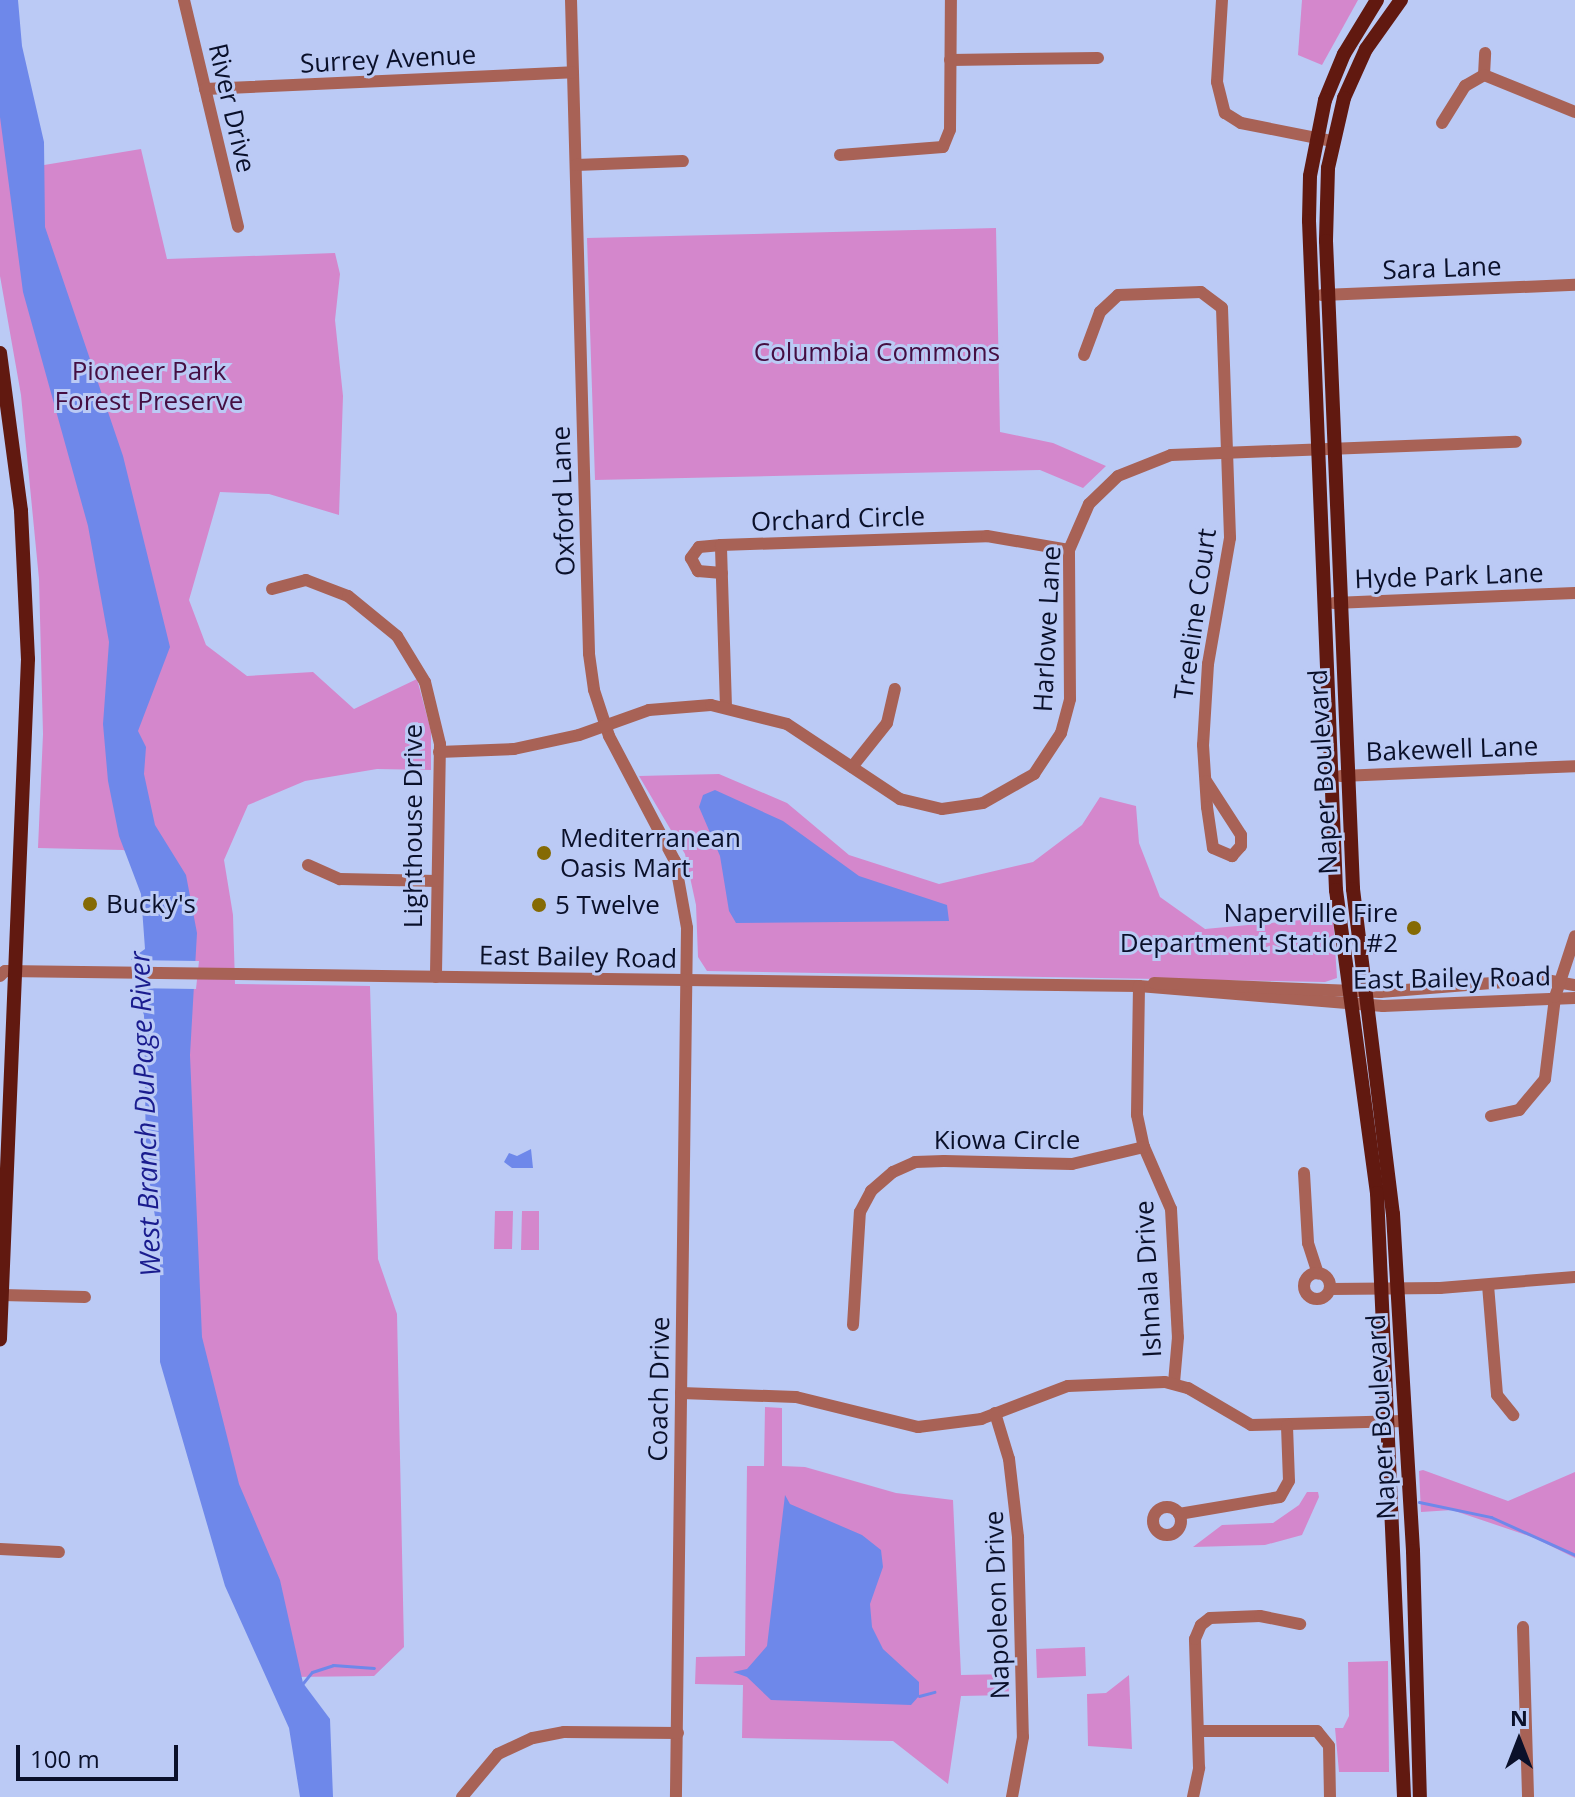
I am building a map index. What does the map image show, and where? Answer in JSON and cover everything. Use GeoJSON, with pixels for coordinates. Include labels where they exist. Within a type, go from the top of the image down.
{"type":"FeatureCollection","features":[{"type":"Feature","properties":{"kind":"main road","name":"Naper Boulevard"},"geometry":{"type":"LineString","coordinates":[[1377,0],[1344,54],[1316,138],[1309,193],[1311,295],[1318,450],[1346,776],[1366,998],[1389,1166],[1390,1290],[1420,1797]]}},
{"type":"Feature","properties":{"kind":"main road","name":"Naper Boulevard"},"geometry":{"type":"LineString","coordinates":[[1390,1290],[1348,996],[1330,776],[1334,449],[1326,206],[1332,141],[1355,71],[1401,0]]}},
{"type":"Feature","properties":{"kind":"main road"},"geometry":{"type":"LineString","coordinates":[[0,353],[21,511],[28,659],[5,970],[0,1339]]}},
{"type":"Feature","properties":{"kind":"main road","name":"Naper Boulevard"},"geometry":{"type":"LineString","coordinates":[[1398,1421],[1404,1797]]}},
{"type":"Feature","properties":{"kind":"street","name":"River Drive"},"geometry":{"type":"LineString","coordinates":[[184,0],[238,227]]}},
{"type":"Feature","properties":{"kind":"street","name":"Oxford Lane"},"geometry":{"type":"LineString","coordinates":[[571,0],[589,654],[605,726],[675,861],[685,917],[688,981]]}},
{"type":"Feature","properties":{"kind":"street"},"geometry":{"type":"LineString","coordinates":[[840,155],[943,147],[950,130],[951,0]]}},
{"type":"Feature","properties":{"kind":"street"},"geometry":{"type":"LineString","coordinates":[[1222,0],[1217,82],[1225,113],[1241,123],[1332,141]]}},
{"type":"Feature","properties":{"kind":"street"},"geometry":{"type":"LineString","coordinates":[[1482,76],[1485,53]]}},
{"type":"Feature","properties":{"kind":"street"},"geometry":{"type":"LineString","coordinates":[[950,60],[1098,58]]}},
{"type":"Feature","properties":{"kind":"street","name":"Surrey Avenue"},"geometry":{"type":"LineString","coordinates":[[205,89],[573,72]]}},
{"type":"Feature","properties":{"kind":"street"},"geometry":{"type":"LineString","coordinates":[[1482,76],[1575,112]]}},
{"type":"Feature","properties":{"kind":"street"},"geometry":{"type":"LineString","coordinates":[[1442,123],[1465,86],[1482,76]]}},
{"type":"Feature","properties":{"kind":"street"},"geometry":{"type":"LineString","coordinates":[[576,165],[683,161]]}},
{"type":"Feature","properties":{"kind":"street","name":"Sara Lane"},"geometry":{"type":"LineString","coordinates":[[1311,295],[1575,285]]}},
{"type":"Feature","properties":{"kind":"street","name":"Treeline Court"},"geometry":{"type":"LineString","coordinates":[[1084,355],[1100,312],[1114,296],[1196,292],[1213,296],[1224,314],[1230,538],[1205,685],[1206,781],[1213,848],[1217,854],[1232,856],[1241,846],[1241,835],[1206,781]]}},
{"type":"Feature","properties":{"kind":"street","name":"Harlowe Lane"},"geometry":{"type":"LineString","coordinates":[[439,752],[514,749],[666,707],[726,707],[787,724],[889,794],[942,809],[999,798],[1034,774],[1057,742],[1069,707],[1069,550],[1089,504],[1118,476],[1159,457],[1516,442]]}},
{"type":"Feature","properties":{"kind":"street","name":"Orchard Circle"},"geometry":{"type":"LineString","coordinates":[[726,707],[721,545],[987,536],[1069,550]]}},
{"type":"Feature","properties":{"kind":"street"},"geometry":{"type":"LineString","coordinates":[[721,545],[699,547],[691,558],[698,571],[722,573]]}},
{"type":"Feature","properties":{"kind":"street","name":"Lighthouse Drive"},"geometry":{"type":"LineString","coordinates":[[272,589],[314,581],[348,596],[379,618],[410,653],[425,682],[439,752],[436,977]]}},
{"type":"Feature","properties":{"kind":"street","name":"Hyde Park Lane"},"geometry":{"type":"LineString","coordinates":[[1332,603],[1575,593]]}},
{"type":"Feature","properties":{"kind":"street"},"geometry":{"type":"LineString","coordinates":[[852,767],[887,723],[895,689]]}},
{"type":"Feature","properties":{"kind":"street","name":"Bakewell Lane"},"geometry":{"type":"LineString","coordinates":[[1330,776],[1575,766]]}},
{"type":"Feature","properties":{"kind":"street"},"geometry":{"type":"LineString","coordinates":[[308,865],[340,879],[437,881]]}},
{"type":"Feature","properties":{"kind":"street"},"geometry":{"type":"LineString","coordinates":[[1491,1116],[1519,1110],[1539,1092],[1549,1058],[1555,997],[1575,936]]}},
{"type":"Feature","properties":{"kind":"street","name":"East Bailey Road"},"geometry":{"type":"LineString","coordinates":[[5,970],[1139,986],[1366,998],[1575,998]]}},
{"type":"Feature","properties":{"kind":"street","name":"East Bailey Road"},"geometry":{"type":"LineString","coordinates":[[1366,998],[1559,980],[1575,985]]}},
{"type":"Feature","properties":{"kind":"street","name":"Coach Drive"},"geometry":{"type":"LineString","coordinates":[[676,1797],[688,981]]}},
{"type":"Feature","properties":{"kind":"street","name":"Ishnala Drive"},"geometry":{"type":"LineString","coordinates":[[1139,986],[1137,1115],[1144,1147],[1171,1209],[1178,1337],[1174,1383]]}},
{"type":"Feature","properties":{"kind":"street","name":"Kiowa Circle"},"geometry":{"type":"LineString","coordinates":[[853,1325],[860,1212],[871,1191],[893,1172],[915,1162],[1095,1161],[1144,1147]]}},
{"type":"Feature","properties":{"kind":"street"},"geometry":{"type":"LineString","coordinates":[[1304,1173],[1308,1243],[1318,1273],[1326,1277],[1330,1289]]}},
{"type":"Feature","properties":{"kind":"street"},"geometry":{"type":"LineString","coordinates":[[1318,1273],[1306,1279],[1306,1294],[1318,1300],[1330,1289],[1390,1290],[1575,1277]]}},
{"type":"Feature","properties":{"kind":"street"},"geometry":{"type":"LineString","coordinates":[[1488,1285],[1497,1395],[1513,1415]]}},
{"type":"Feature","properties":{"kind":"street"},"geometry":{"type":"LineString","coordinates":[[2,1295],[85,1297]]}},
{"type":"Feature","properties":{"kind":"street"},"geometry":{"type":"LineString","coordinates":[[681,1393],[796,1397],[918,1427],[959,1424],[1068,1386],[1174,1383],[1236,1420],[1287,1426],[1398,1421]]}},
{"type":"Feature","properties":{"kind":"street","name":"Napoleon Drive"},"geometry":{"type":"LineString","coordinates":[[995,1413],[1011,1473],[1018,1537],[1023,1737],[1012,1797]]}},
{"type":"Feature","properties":{"kind":"street"},"geometry":{"type":"LineString","coordinates":[[1179,1514],[1211,1505],[1280,1497],[1289,1481],[1287,1426]]}},
{"type":"Feature","properties":{"kind":"street"},"geometry":{"type":"LineString","coordinates":[[0,1549],[59,1552]]}},
{"type":"Feature","properties":{"kind":"street"},"geometry":{"type":"LineString","coordinates":[[1193,1797],[1198,1731],[1195,1639],[1201,1625],[1210,1618],[1260,1616],[1300,1624]]}},
{"type":"Feature","properties":{"kind":"street"},"geometry":{"type":"LineString","coordinates":[[1523,1627],[1528,1797]]}},
{"type":"Feature","properties":{"kind":"street"},"geometry":{"type":"LineString","coordinates":[[1198,1731],[1317,1731],[1329,1746],[1330,1797]]}},
{"type":"Feature","properties":{"kind":"street"},"geometry":{"type":"LineString","coordinates":[[462,1797],[498,1754],[533,1738],[564,1732],[678,1733]]}},
{"type":"Feature","properties":{"kind":"green space","name":"Pioneer Park Forest Preserve"},"geometry":{"type":"Polygon","coordinates":[[[0,0],[26,168],[141,149],[167,259],[335,253],[340,274],[335,320],[343,396],[339,515],[269,494],[220,492],[189,600],[206,645],[247,676],[313,672],[354,709],[417,679],[431,731],[431,770],[377,769],[305,781],[248,805],[224,860],[233,915],[235,984],[370,986],[378,1259],[397,1314],[404,1647],[374,1676],[292,1677],[199,1431],[157,858],[123,850],[38,848],[43,734],[39,579],[21,395],[0,276],[0,0]]]}},
{"type":"Feature","properties":{"kind":"green space"},"geometry":{"type":"Polygon","coordinates":[[[1302,0],[1358,0],[1322,65],[1298,55],[1302,0]]]}},
{"type":"Feature","properties":{"kind":"green space","name":"Columbia Commons"},"geometry":{"type":"Polygon","coordinates":[[[996,228],[1000,432],[1053,443],[1106,466],[1083,488],[1040,470],[595,480],[587,238],[996,228]]]}},
{"type":"Feature","properties":{"kind":"green space"},"geometry":{"type":"Polygon","coordinates":[[[719,774],[787,803],[849,855],[939,884],[1033,862],[1082,825],[1100,797],[1136,806],[1139,843],[1160,897],[1205,929],[1333,917],[1337,978],[1325,982],[707,971],[698,957],[696,905],[685,854],[639,776],[719,774]]]}},
{"type":"Feature","properties":{"kind":"green space"},"geometry":{"type":"Polygon","coordinates":[[[495,1211],[513,1211],[512,1249],[494,1249],[495,1211]]]}},
{"type":"Feature","properties":{"kind":"green space"},"geometry":{"type":"Polygon","coordinates":[[[522,1211],[539,1211],[539,1250],[521,1250],[522,1211]]]}},
{"type":"Feature","properties":{"kind":"green space"},"geometry":{"type":"Polygon","coordinates":[[[765,1407],[782,1408],[782,1466],[805,1467],[896,1493],[953,1500],[961,1675],[1008,1674],[1009,1695],[961,1696],[948,1784],[893,1741],[742,1738],[743,1685],[695,1684],[696,1657],[745,1656],[747,1466],[764,1466],[765,1407]]]}},
{"type":"Feature","properties":{"kind":"green space"},"geometry":{"type":"Polygon","coordinates":[[[1419,1471],[1508,1501],[1575,1472],[1575,1558],[1535,1538],[1452,1510],[1421,1512],[1419,1471]]]}},
{"type":"Feature","properties":{"kind":"green space"},"geometry":{"type":"Polygon","coordinates":[[[1307,1492],[1318,1492],[1319,1497],[1302,1535],[1265,1545],[1193,1547],[1222,1525],[1273,1523],[1299,1505],[1307,1492]]]}},
{"type":"Feature","properties":{"kind":"green space"},"geometry":{"type":"Polygon","coordinates":[[[1085,1647],[1086,1676],[1037,1678],[1036,1649],[1085,1647]]]}},
{"type":"Feature","properties":{"kind":"green space"},"geometry":{"type":"Polygon","coordinates":[[[1388,1661],[1389,1772],[1339,1772],[1335,1728],[1343,1728],[1349,1716],[1348,1662],[1388,1661]]]}},
{"type":"Feature","properties":{"kind":"green space"},"geometry":{"type":"Polygon","coordinates":[[[1129,1675],[1132,1749],[1088,1746],[1087,1694],[1106,1693],[1129,1675]]]}},
{"type":"Feature","properties":{"kind":"water"},"geometry":{"type":"Polygon","coordinates":[[[0,0],[18,0],[22,46],[44,142],[45,227],[123,456],[170,647],[138,731],[146,747],[144,774],[155,825],[186,875],[197,933],[190,1055],[202,1337],[239,1484],[280,1580],[303,1683],[330,1719],[333,1797],[300,1797],[289,1728],[225,1586],[160,1362],[160,1248],[146,1160],[144,1015],[133,986],[131,959],[145,949],[141,894],[119,836],[108,781],[103,724],[109,642],[88,526],[23,292],[0,117],[0,0]]]}},
{"type":"Feature","properties":{"kind":"water"},"geometry":{"type":"Polygon","coordinates":[[[715,790],[783,821],[859,876],[947,905],[949,921],[736,923],[729,911],[720,856],[699,807],[703,795],[715,790]]]}},
{"type":"Feature","properties":{"kind":"water"},"geometry":{"type":"Polygon","coordinates":[[[531,1149],[533,1168],[512,1168],[504,1162],[509,1153],[517,1156],[531,1149]]]}},
{"type":"Feature","properties":{"kind":"water"},"geometry":{"type":"Polygon","coordinates":[[[785,1495],[790,1504],[862,1535],[881,1550],[883,1567],[870,1604],[872,1627],[883,1649],[919,1682],[919,1696],[911,1705],[771,1700],[747,1677],[733,1672],[747,1669],[767,1646],[785,1495]]]}},
{"type":"Feature","properties":{"kind":"pier"},"geometry":{"type":"Polygon","coordinates":[[[127,960],[199,961],[196,989],[129,988],[127,960]]]}},
{"type":"Feature","properties":{"kind":"waterway"},"geometry":{"type":"LineString","coordinates":[[1419,1502],[1491,1517],[1575,1555]]}},
{"type":"Feature","properties":{"kind":"waterway"},"geometry":{"type":"LineString","coordinates":[[303,1683],[312,1672],[333,1665],[374,1668]]}},
{"type":"Feature","properties":{"kind":"waterway"},"geometry":{"type":"LineString","coordinates":[[919,1696],[934,1692]]}},
{"type":"Feature","properties":{"kind":"place","name":"Mediterranean Oasis Mart"},"geometry":{"type":"Point","coordinates":[544,853]}},
{"type":"Feature","properties":{"kind":"place","name":"Bucky's"},"geometry":{"type":"Point","coordinates":[90,904]}},
{"type":"Feature","properties":{"kind":"place","name":"5 Twelve"},"geometry":{"type":"Point","coordinates":[539,905]}},
{"type":"Feature","properties":{"kind":"place","name":"Naperville Fire Department Station #2"},"geometry":{"type":"Point","coordinates":[1414,928]}},
{"type":"Feature","properties":{"kind":"water label","name":"West Branch DuPage River"},"geometry":{"type":"Point","coordinates":[144,1114]}}]}
